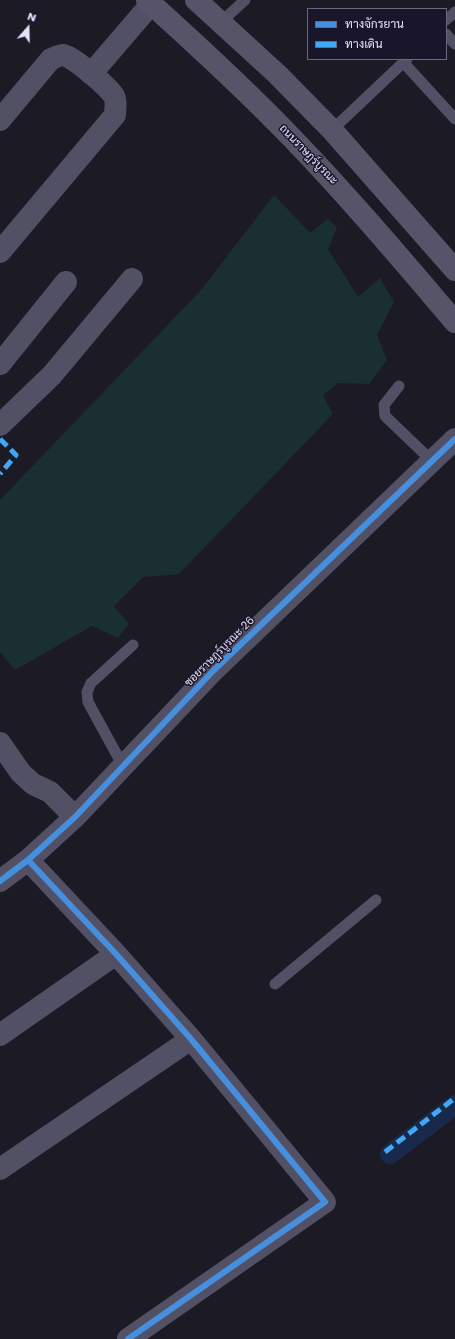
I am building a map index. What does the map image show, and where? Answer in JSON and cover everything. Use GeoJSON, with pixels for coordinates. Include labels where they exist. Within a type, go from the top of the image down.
{"type":"FeatureCollection","features":[{"type":"Feature","properties":{"kind":"main road"},"geometry":{"type":"LineString","coordinates":[[196,0],[276,74],[332,130],[455,270]]}},
{"type":"Feature","properties":{"kind":"main road","name":"ถนนราษฎร์บูรณะ"},"geometry":{"type":"LineString","coordinates":[[149,2],[233,79],[292,138],[346,195],[455,322]]}},
{"type":"Feature","properties":{"kind":"street"},"geometry":{"type":"LineString","coordinates":[[91,74],[149,2]]}},
{"type":"Feature","properties":{"kind":"street"},"geometry":{"type":"LineString","coordinates":[[0,120],[51,59],[62,55],[72,59],[91,74],[114,97],[116,105],[114,115],[0,252]]}},
{"type":"Feature","properties":{"kind":"street"},"geometry":{"type":"LineString","coordinates":[[0,425],[52,375],[132,279]]}},
{"type":"Feature","properties":{"kind":"street"},"geometry":{"type":"LineString","coordinates":[[0,364],[66,282]]}},
{"type":"Feature","properties":{"kind":"street","name":"ซอยราษฎร์บูรณะ 26"},"geometry":{"type":"LineString","coordinates":[[0,881],[28,860],[75,817],[213,671],[455,439]]}},
{"type":"Feature","properties":{"kind":"street"},"geometry":{"type":"LineString","coordinates":[[0,743],[21,774],[33,784],[50,792],[75,817]]}},
{"type":"Feature","properties":{"kind":"street"},"geometry":{"type":"LineString","coordinates":[[28,860],[116,954],[191,1039],[326,1202],[128,1339]]}},
{"type":"Feature","properties":{"kind":"street"},"geometry":{"type":"LineString","coordinates":[[0,1034],[116,954]]}},
{"type":"Feature","properties":{"kind":"street"},"geometry":{"type":"LineString","coordinates":[[0,1169],[191,1039]]}},
{"type":"Feature","properties":{"kind":"lane"},"geometry":{"type":"LineString","coordinates":[[221,22],[244,0]]}},
{"type":"Feature","properties":{"kind":"lane"},"geometry":{"type":"LineString","coordinates":[[447,19],[455,12]]}},
{"type":"Feature","properties":{"kind":"lane"},"geometry":{"type":"LineString","coordinates":[[447,35],[455,44]]}},
{"type":"Feature","properties":{"kind":"lane"},"geometry":{"type":"LineString","coordinates":[[332,130],[405,61],[455,119]]}},
{"type":"Feature","properties":{"kind":"lane"},"geometry":{"type":"LineString","coordinates":[[399,386],[384,405],[385,416],[432,461]]}},
{"type":"Feature","properties":{"kind":"lane"},"geometry":{"type":"LineString","coordinates":[[123,766],[88,702],[87,692],[91,683],[133,645]]}},
{"type":"Feature","properties":{"kind":"lane"},"geometry":{"type":"LineString","coordinates":[[275,984],[376,900]]}},
{"type":"Feature","properties":{"kind":"green space"},"geometry":{"type":"Polygon","coordinates":[[[274,195],[310,233],[328,219],[337,228],[328,249],[358,297],[380,278],[394,302],[377,335],[387,360],[369,384],[338,383],[323,395],[333,414],[179,574],[143,577],[114,606],[129,624],[118,638],[92,626],[15,670],[0,652],[0,500],[201,290],[274,195]]]}},
{"type":"Feature","properties":{"kind":"waterway"},"geometry":{"type":"LineString","coordinates":[[390,1154],[455,1105]]}},
{"type":"Feature","properties":{"kind":"marked path"},"geometry":{"type":"LineString","coordinates":[[0,439],[16,455],[0,474]]}},
{"type":"Feature","properties":{"kind":"marked path"},"geometry":{"type":"LineString","coordinates":[[385,1152],[455,1098]]}},
{"type":"Feature","properties":{"kind":"cycle path"},"geometry":{"type":"LineString","coordinates":[[0,881],[28,860],[75,817],[213,671],[455,439]]}},
{"type":"Feature","properties":{"kind":"cycle path"},"geometry":{"type":"LineString","coordinates":[[28,860],[116,954],[191,1039],[325,1202],[128,1339]]}}]}
